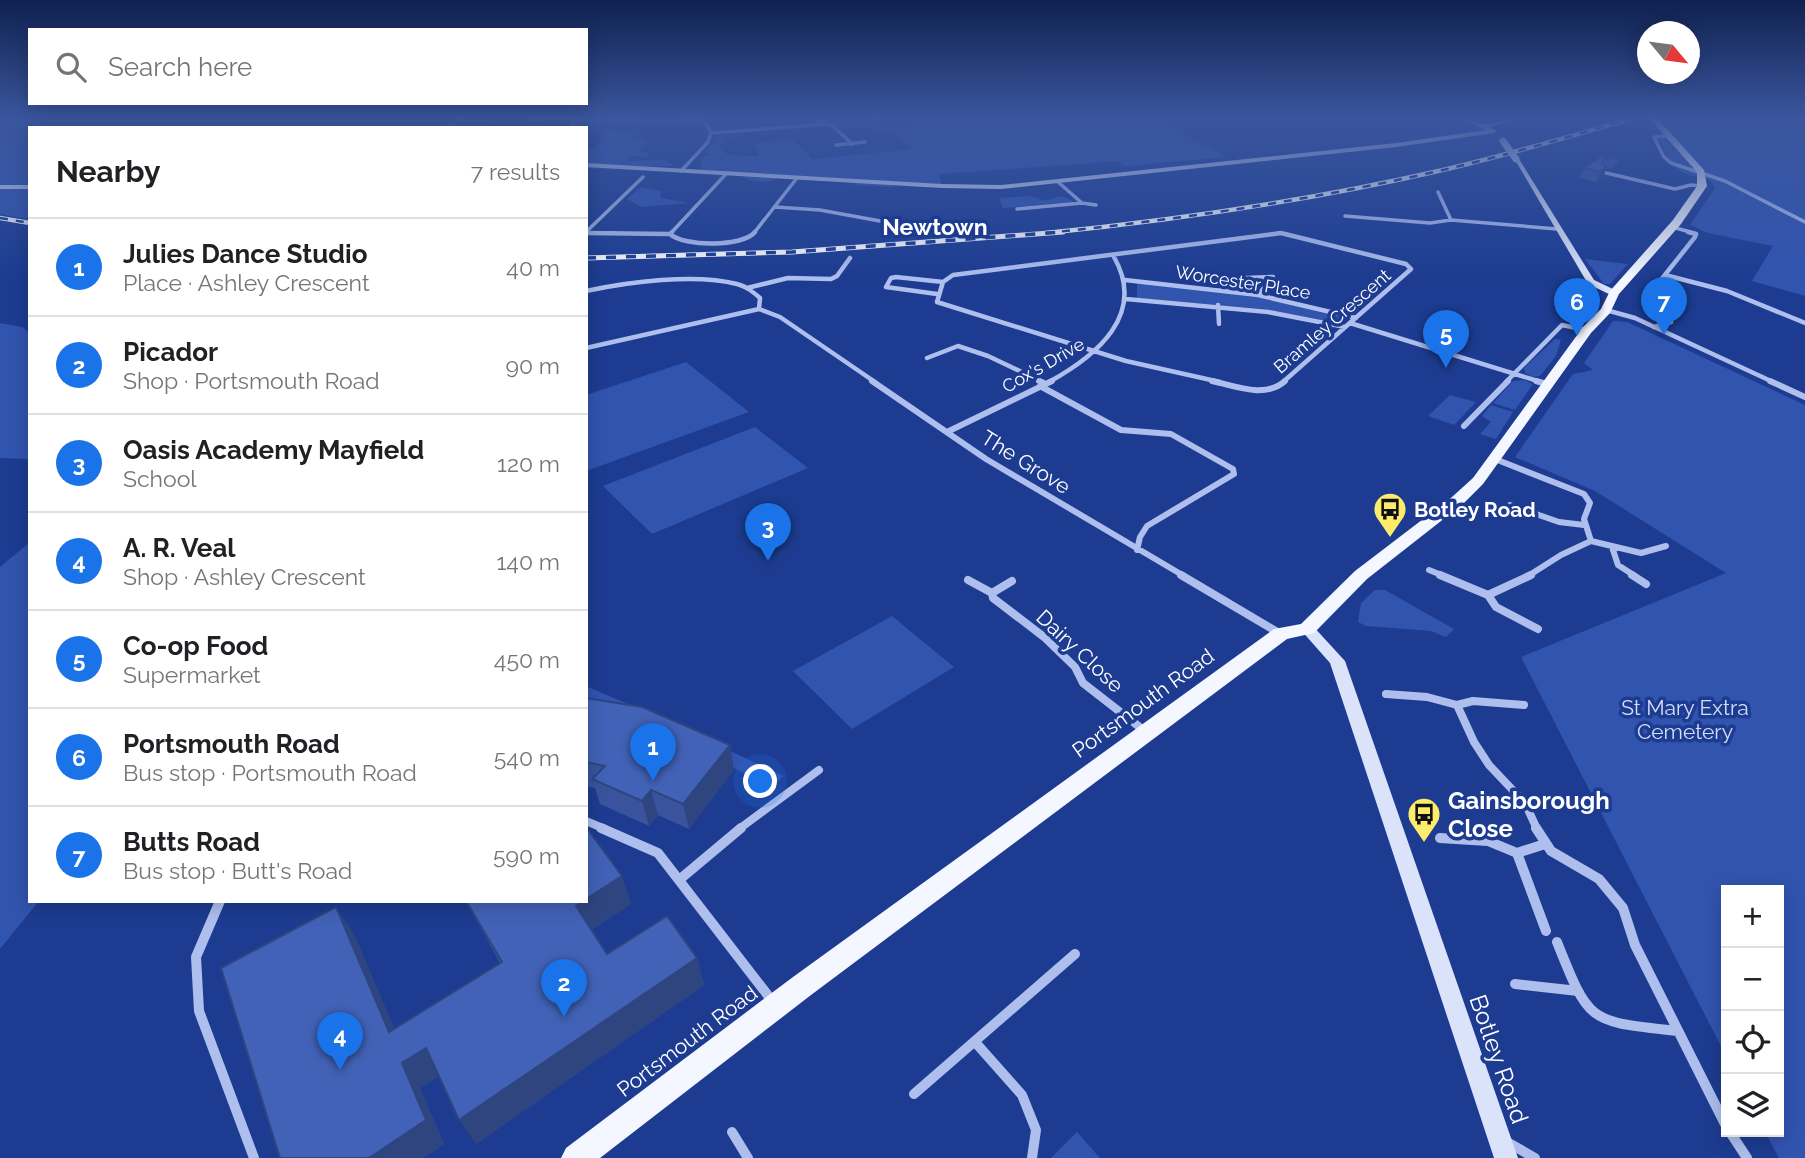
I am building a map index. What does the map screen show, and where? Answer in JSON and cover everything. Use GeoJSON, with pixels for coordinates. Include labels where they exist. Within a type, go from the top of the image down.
{"type":"FeatureCollection","features":[{"type":"Feature","properties":{"kind":"main road"},"geometry":{"type":"LineString","coordinates":[[1307,629],[1361,575],[1463,497],[1496,459],[1587,330],[1606,310],[1614,293],[1672,227],[1702,187],[1701,172]]}},
{"type":"Feature","properties":{"kind":"main road","name":"Portsmouth Road"},"geometry":{"type":"LineString","coordinates":[[576,1158],[776,1006],[1281,634],[1307,629]]}},
{"type":"Feature","properties":{"kind":"street"},"geometry":{"type":"LineString","coordinates":[[697,172],[966,187],[1058,182],[1149,172]]}},
{"type":"Feature","properties":{"kind":"street"},"geometry":{"type":"LineString","coordinates":[[1524,172],[1591,282],[1614,293]]}},
{"type":"Feature","properties":{"kind":"street"},"geometry":{"type":"LineString","coordinates":[[1602,172],[1675,189],[1691,185],[1702,187]]}},
{"type":"Feature","properties":{"kind":"street"},"geometry":{"type":"LineString","coordinates":[[1701,172],[1725,181],[1805,222]]}},
{"type":"Feature","properties":{"kind":"street"},"geometry":{"type":"LineString","coordinates":[[670,234],[726,174]]}},
{"type":"Feature","properties":{"kind":"street"},"geometry":{"type":"LineString","coordinates":[[588,231],[643,177]]}},
{"type":"Feature","properties":{"kind":"street"},"geometry":{"type":"LineString","coordinates":[[588,233],[670,234],[677,240],[692,243],[744,239],[752,236],[797,178]]}},
{"type":"Feature","properties":{"kind":"street"},"geometry":{"type":"LineString","coordinates":[[1058,182],[1082,203]]}},
{"type":"Feature","properties":{"kind":"street"},"geometry":{"type":"LineString","coordinates":[[0,187],[28,187]]}},
{"type":"Feature","properties":{"kind":"street"},"geometry":{"type":"LineString","coordinates":[[1438,192],[1451,220]]}},
{"type":"Feature","properties":{"kind":"street"},"geometry":{"type":"LineString","coordinates":[[1017,209],[1082,203],[1096,205]]}},
{"type":"Feature","properties":{"kind":"street"},"geometry":{"type":"LineString","coordinates":[[775,207],[829,211],[912,227],[910,231]]}},
{"type":"Feature","properties":{"kind":"street"},"geometry":{"type":"LineString","coordinates":[[1345,216],[1430,223],[1451,220],[1557,229]]}},
{"type":"Feature","properties":{"kind":"street"},"geometry":{"type":"LineString","coordinates":[[1654,327],[1671,322],[1644,304],[1696,234],[1672,227]]}},
{"type":"Feature","properties":{"kind":"street","name":"Bramley Crescent"},"geometry":{"type":"LineString","coordinates":[[1281,233],[1409,266],[1411,270],[1280,385],[1265,390],[1242,388],[1094,352],[942,305],[937,302],[937,294],[886,287],[891,278],[896,277],[943,282],[953,275],[1114,257],[1281,233]]}},
{"type":"Feature","properties":{"kind":"street","name":"Cox's Drive"},"geometry":{"type":"LineString","coordinates":[[947,432],[1042,385],[1094,352],[1116,326],[1126,299],[1125,280],[1114,257]]}},
{"type":"Feature","properties":{"kind":"street"},"geometry":{"type":"LineString","coordinates":[[747,288],[788,278],[824,279],[837,276],[850,258]]}},
{"type":"Feature","properties":{"kind":"street"},"geometry":{"type":"LineString","coordinates":[[1665,275],[1727,291],[1805,323]]}},
{"type":"Feature","properties":{"kind":"street"},"geometry":{"type":"LineString","coordinates":[[1222,289],[1235,281],[1273,277],[1258,295]]}},
{"type":"Feature","properties":{"kind":"street"},"geometry":{"type":"LineString","coordinates":[[824,279],[825,287]]}},
{"type":"Feature","properties":{"kind":"street","name":"Worcester Place"},"geometry":{"type":"LineString","coordinates":[[1125,280],[1258,295],[1550,385]]}},
{"type":"Feature","properties":{"kind":"street"},"geometry":{"type":"LineString","coordinates":[[588,291],[618,284],[713,282],[733,283],[747,288],[761,298],[759,309],[588,348]]}},
{"type":"Feature","properties":{"kind":"street"},"geometry":{"type":"LineString","coordinates":[[937,294],[943,282]]}},
{"type":"Feature","properties":{"kind":"street","name":"Worcester Place"},"geometry":{"type":"LineString","coordinates":[[1126,299],[1218,305],[1350,323]]}},
{"type":"Feature","properties":{"kind":"street","name":"Worcester Place"},"geometry":{"type":"LineString","coordinates":[[1218,305],[1219,324]]}},
{"type":"Feature","properties":{"kind":"street","name":"The Grove"},"geometry":{"type":"LineString","coordinates":[[759,309],[780,317],[947,432],[1137,550],[1281,634]]}},
{"type":"Feature","properties":{"kind":"street"},"geometry":{"type":"LineString","coordinates":[[1606,310],[1654,327],[1805,397]]}},
{"type":"Feature","properties":{"kind":"street"},"geometry":{"type":"LineString","coordinates":[[1464,426],[1562,325],[1587,330]]}},
{"type":"Feature","properties":{"kind":"street"},"geometry":{"type":"LineString","coordinates":[[927,358],[958,346],[988,356],[1121,430],[1171,434],[1233,469],[1234,474],[1147,526],[1140,537],[1137,550]]}},
{"type":"Feature","properties":{"kind":"street"},"geometry":{"type":"LineString","coordinates":[[1496,459],[1584,494],[1590,503],[1583,513],[1591,541]]}},
{"type":"Feature","properties":{"kind":"street"},"geometry":{"type":"LineString","coordinates":[[1510,506],[1559,522],[1584,524]]}},
{"type":"Feature","properties":{"kind":"street"},"geometry":{"type":"LineString","coordinates":[[1488,595],[1537,572],[1561,555],[1591,541],[1641,553],[1666,546]]}},
{"type":"Feature","properties":{"kind":"street"},"geometry":{"type":"LineString","coordinates":[[1612,547],[1618,565],[1646,584]]}},
{"type":"Feature","properties":{"kind":"street"},"geometry":{"type":"LineString","coordinates":[[1429,569],[1462,586],[1488,595],[1496,607],[1538,629]]}},
{"type":"Feature","properties":{"kind":"street","name":"Dairy Close"},"geometry":{"type":"LineString","coordinates":[[968,580],[992,593],[993,598],[1044,637],[1075,667],[1083,683],[1147,733]]}},
{"type":"Feature","properties":{"kind":"street"},"geometry":{"type":"LineString","coordinates":[[992,593],[1012,581]]}},
{"type":"Feature","properties":{"kind":"street","name":"Botley Road"},"geometry":{"type":"LineString","coordinates":[[1307,629],[1337,661],[1506,1158]]}},
{"type":"Feature","properties":{"kind":"street"},"geometry":{"type":"LineString","coordinates":[[1386,694],[1427,697],[1457,705],[1473,701],[1524,705]]}},
{"type":"Feature","properties":{"kind":"street"},"geometry":{"type":"LineString","coordinates":[[1457,705],[1474,742],[1489,765],[1525,803],[1545,844],[1551,851],[1599,879],[1623,908],[1635,945],[1721,1116]]}},
{"type":"Feature","properties":{"kind":"street"},"geometry":{"type":"LineString","coordinates":[[679,880],[758,813],[819,770]]}},
{"type":"Feature","properties":{"kind":"street"},"geometry":{"type":"LineString","coordinates":[[588,822],[658,852],[776,1006]]}},
{"type":"Feature","properties":{"kind":"street"},"geometry":{"type":"LineString","coordinates":[[1440,838],[1488,841],[1517,853],[1545,844]]}},
{"type":"Feature","properties":{"kind":"street"},"geometry":{"type":"LineString","coordinates":[[1517,853],[1546,931]]}},
{"type":"Feature","properties":{"kind":"street"},"geometry":{"type":"LineString","coordinates":[[219,903],[196,957],[199,1012],[254,1158]]}},
{"type":"Feature","properties":{"kind":"street"},"geometry":{"type":"LineString","coordinates":[[1557,942],[1578,991],[1591,1012],[1600,1017],[1678,1031]]}},
{"type":"Feature","properties":{"kind":"street"},"geometry":{"type":"LineString","coordinates":[[914,1094],[1075,954]]}},
{"type":"Feature","properties":{"kind":"street"},"geometry":{"type":"LineString","coordinates":[[1515,985],[1578,991]]}},
{"type":"Feature","properties":{"kind":"street"},"geometry":{"type":"LineString","coordinates":[[975,1042],[1022,1095],[1037,1130],[1032,1158]]}},
{"type":"Feature","properties":{"kind":"street"},"geometry":{"type":"LineString","coordinates":[[732,1132],[748,1158]]}},
{"type":"Feature","properties":{"kind":"street"},"geometry":{"type":"LineString","coordinates":[[1733,1137],[1747,1158]]}},
{"type":"Feature","properties":{"kind":"street"},"geometry":{"type":"LineString","coordinates":[[1501,1138],[1535,1158]]}},
{"type":"Feature","properties":{"kind":"green space"},"geometry":{"type":"Polygon","coordinates":[[[0,172],[28,172],[28,219],[0,214],[0,172]]]}},
{"type":"Feature","properties":{"kind":"green space"},"geometry":{"type":"Polygon","coordinates":[[[724,172],[966,172],[939,174],[942,186],[895,184],[892,187],[771,176],[775,180],[759,182],[744,178],[747,175],[724,172]]]}},
{"type":"Feature","properties":{"kind":"green space"},"geometry":{"type":"Polygon","coordinates":[[[1683,172],[1805,172],[1805,296],[1752,281],[1773,246],[1708,233],[1690,225],[1715,188],[1710,180],[1683,172]]]}},
{"type":"Feature","properties":{"kind":"green space"},"geometry":{"type":"Polygon","coordinates":[[[641,187],[660,191],[661,198],[690,203],[642,207],[627,199],[641,187]]]}},
{"type":"Feature","properties":{"kind":"green space"},"geometry":{"type":"Polygon","coordinates":[[[1030,196],[1041,200],[1062,197],[1073,202],[1003,208],[999,198],[1030,196]]]}},
{"type":"Feature","properties":{"kind":"green space"},"geometry":{"type":"Polygon","coordinates":[[[1585,259],[1628,264],[1610,284],[1604,284],[1585,259]]]}},
{"type":"Feature","properties":{"kind":"green space"},"geometry":{"type":"Polygon","coordinates":[[[1137,282],[1263,298],[1346,319],[1345,322],[1335,323],[1263,309],[1137,298],[1137,282]]]}},
{"type":"Feature","properties":{"kind":"green space","name":"St Mary Extra Cemetery"},"geometry":{"type":"Polygon","coordinates":[[[1613,321],[1627,322],[1805,405],[1805,1158],[1779,1158],[1768,1137],[1784,1137],[1784,885],[1721,885],[1721,1046],[1521,657],[1726,573],[1595,491],[1515,457],[1573,374],[1593,370],[1584,363],[1613,321]]]}},
{"type":"Feature","properties":{"kind":"green space"},"geometry":{"type":"Polygon","coordinates":[[[0,323],[22,327],[28,332],[28,459],[0,458],[0,323]]]}},
{"type":"Feature","properties":{"kind":"green space"},"geometry":{"type":"Polygon","coordinates":[[[1555,339],[1561,340],[1556,356],[1540,376],[1533,377],[1525,373],[1524,368],[1555,339]]]}},
{"type":"Feature","properties":{"kind":"green space"},"geometry":{"type":"Polygon","coordinates":[[[686,362],[749,412],[588,470],[588,394],[686,362]]]}},
{"type":"Feature","properties":{"kind":"green space"},"geometry":{"type":"Polygon","coordinates":[[[1524,380],[1533,384],[1515,410],[1493,403],[1513,381],[1524,380]]]}},
{"type":"Feature","properties":{"kind":"green space"},"geometry":{"type":"Polygon","coordinates":[[[1450,395],[1476,402],[1454,425],[1428,416],[1450,395]]]}},
{"type":"Feature","properties":{"kind":"green space"},"geometry":{"type":"Polygon","coordinates":[[[1491,405],[1513,412],[1496,439],[1480,434],[1491,422],[1482,416],[1491,405]]]}},
{"type":"Feature","properties":{"kind":"green space"},"geometry":{"type":"Polygon","coordinates":[[[755,427],[808,468],[652,534],[603,486],[755,427]]]}},
{"type":"Feature","properties":{"kind":"green space"},"geometry":{"type":"Polygon","coordinates":[[[28,544],[28,903],[37,903],[0,949],[0,567],[28,544]]]}},
{"type":"Feature","properties":{"kind":"green space"},"geometry":{"type":"Polygon","coordinates":[[[1375,590],[1385,590],[1454,629],[1446,637],[1431,631],[1366,626],[1358,622],[1361,603],[1375,590]]]}},
{"type":"Feature","properties":{"kind":"green space"},"geometry":{"type":"Polygon","coordinates":[[[892,616],[954,667],[852,729],[793,671],[892,616]]]}},
{"type":"Feature","properties":{"kind":"green space"},"geometry":{"type":"Polygon","coordinates":[[[588,687],[783,776],[773,786],[651,731],[588,720],[588,687]]]}},
{"type":"Feature","properties":{"kind":"green space"},"geometry":{"type":"Polygon","coordinates":[[[1077,1132],[1100,1158],[1051,1158],[1077,1132]]]}},
{"type":"Feature","properties":{"kind":"building"},"geometry":{"type":"Polygon","coordinates":[[[588,698],[642,707],[730,745],[683,804],[651,790],[642,801],[592,779],[605,766],[588,762],[588,698]]]}},
{"type":"Feature","properties":{"kind":"building"},"geometry":{"type":"Polygon","coordinates":[[[588,830],[622,876],[588,898],[588,830]]]}},
{"type":"Feature","properties":{"kind":"building"},"geometry":{"type":"Polygon","coordinates":[[[467,903],[580,903],[576,906],[607,954],[667,916],[697,958],[459,1120],[426,1048],[402,1063],[426,1120],[369,1158],[280,1158],[221,968],[336,907],[389,1032],[502,962],[467,903]]]}},
{"type":"Feature","properties":{"kind":"railway"},"geometry":{"type":"LineString","coordinates":[[1046,233],[1192,216],[1289,201],[1434,172]]}},
{"type":"Feature","properties":{"kind":"railway"},"geometry":{"type":"LineString","coordinates":[[0,218],[28,223]]}},
{"type":"Feature","properties":{"kind":"railway"},"geometry":{"type":"LineString","coordinates":[[588,258],[792,252],[1063,232]]}},
{"type":"Feature","properties":{"kind":"place","name":"Butts Road"},"geometry":{"type":"Point","coordinates":[1664,335]}},
{"type":"Feature","properties":{"kind":"place","name":"Portsmouth Road"},"geometry":{"type":"Point","coordinates":[1577,336]}},
{"type":"Feature","properties":{"kind":"place","name":"Co-op Food"},"geometry":{"type":"Point","coordinates":[1446,368]}},
{"type":"Feature","properties":{"kind":"place","name":"Botley Road"},"geometry":{"type":"Point","coordinates":[1390,539]}},
{"type":"Feature","properties":{"kind":"place","name":"Oasis Academy Mayfield"},"geometry":{"type":"Point","coordinates":[768,561]}},
{"type":"Feature","properties":{"kind":"place","name":"Julies Dance Studio"},"geometry":{"type":"Point","coordinates":[653,781]}},
{"type":"Feature","properties":{"kind":"place","name":"Gainsborough Close"},"geometry":{"type":"Point","coordinates":[1424,844]}},
{"type":"Feature","properties":{"kind":"place","name":"Picador"},"geometry":{"type":"Point","coordinates":[564,1017]}},
{"type":"Feature","properties":{"kind":"place","name":"A. R. Veal"},"geometry":{"type":"Point","coordinates":[340,1070]}},
{"type":"Feature","properties":{"kind":"district","name":"Newtown"},"geometry":{"type":"Point","coordinates":[935,226]}}]}
